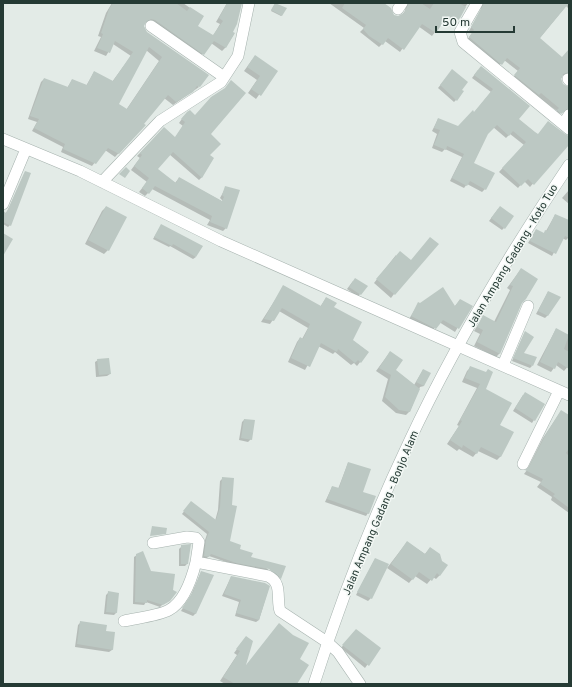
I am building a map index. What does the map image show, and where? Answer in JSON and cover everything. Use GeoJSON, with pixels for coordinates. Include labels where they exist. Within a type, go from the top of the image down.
{"type":"FeatureCollection","features":[{"type":"Feature","properties":{"kind":"street"},"geometry":{"type":"LineString","coordinates":[[102,182],[160,121],[221,82],[238,56],[249,3]]}},
{"type":"Feature","properties":{"kind":"street"},"geometry":{"type":"LineString","coordinates":[[477,3],[460,32],[463,42],[567,122]]}},
{"type":"Feature","properties":{"kind":"street"},"geometry":{"type":"LineString","coordinates":[[151,26],[224,77]]}},
{"type":"Feature","properties":{"kind":"street"},"geometry":{"type":"LineString","coordinates":[[3,139],[102,182],[221,241],[564,393],[523,464]]}},
{"type":"Feature","properties":{"kind":"street"},"geometry":{"type":"LineString","coordinates":[[3,204],[26,149]]}},
{"type":"Feature","properties":{"kind":"street","name":"Jalan Ampang Gadang - Koto Tuo"},"geometry":{"type":"LineString","coordinates":[[459,346],[530,224],[569,165]]}},
{"type":"Feature","properties":{"kind":"street"},"geometry":{"type":"LineString","coordinates":[[503,365],[528,306]]}},
{"type":"Feature","properties":{"kind":"street","name":"Jalan Ampang Gadang - Bonjo Alam"},"geometry":{"type":"LineString","coordinates":[[314,684],[327,642],[374,522],[409,442],[459,346]]}},
{"type":"Feature","properties":{"kind":"street"},"geometry":{"type":"LineString","coordinates":[[124,621],[168,610],[175,606],[182,597],[196,562],[199,542],[196,538],[187,537],[153,543]]}},
{"type":"Feature","properties":{"kind":"street"},"geometry":{"type":"LineString","coordinates":[[196,562],[272,578],[278,586],[280,611],[327,642],[338,652],[360,684]]}},
{"type":"Feature","properties":{"kind":"building"},"geometry":{"type":"Polygon","coordinates":[[[113,3],[176,3],[187,11],[190,7],[204,16],[198,26],[213,35],[223,21],[219,18],[227,3],[242,3],[237,24],[233,32],[235,33],[226,48],[214,41],[204,55],[155,20],[151,19],[146,22],[144,26],[147,32],[209,75],[200,87],[197,86],[193,92],[176,102],[168,95],[144,124],[146,125],[119,154],[108,148],[96,164],[63,149],[65,144],[34,128],[39,119],[30,116],[44,78],[68,87],[72,79],[87,85],[94,71],[113,81],[133,52],[115,41],[110,53],[97,48],[103,34],[101,33],[109,9],[113,3]],[[149,47],[119,104],[127,109],[162,57],[149,47]]]}},
{"type":"Feature","properties":{"kind":"building"},"geometry":{"type":"Polygon","coordinates":[[[275,3],[287,8],[282,16],[271,10],[275,3]]]}},
{"type":"Feature","properties":{"kind":"building"},"geometry":{"type":"Polygon","coordinates":[[[345,3],[384,3],[391,8],[394,15],[398,16],[404,13],[409,3],[421,3],[430,9],[434,3],[459,3],[466,7],[459,20],[453,16],[449,24],[444,21],[436,33],[422,24],[404,50],[388,38],[383,45],[369,36],[363,29],[366,25],[342,8],[345,3]]]}},
{"type":"Feature","properties":{"kind":"building"},"geometry":{"type":"Polygon","coordinates":[[[484,3],[569,3],[540,38],[562,57],[569,49],[569,72],[563,74],[561,78],[563,84],[569,87],[569,108],[561,114],[557,110],[559,108],[541,93],[539,95],[514,75],[520,68],[507,58],[502,65],[469,37],[474,30],[471,27],[484,3]]]}},
{"type":"Feature","properties":{"kind":"building"},"geometry":{"type":"Polygon","coordinates":[[[255,55],[278,71],[261,96],[251,89],[260,76],[247,67],[255,55]]]}},
{"type":"Feature","properties":{"kind":"building"},"geometry":{"type":"Polygon","coordinates":[[[481,66],[530,106],[519,119],[535,132],[538,134],[548,121],[569,136],[569,145],[534,185],[528,179],[521,186],[502,168],[526,142],[513,131],[509,136],[497,125],[488,134],[474,163],[495,173],[486,190],[470,181],[467,186],[452,178],[464,154],[447,146],[446,150],[434,145],[440,130],[434,128],[438,118],[458,126],[473,110],[474,112],[493,89],[474,75],[481,66]]]}},
{"type":"Feature","properties":{"kind":"building"},"geometry":{"type":"Polygon","coordinates":[[[452,69],[468,82],[457,101],[440,85],[452,69]]]}},
{"type":"Feature","properties":{"kind":"building"},"geometry":{"type":"Polygon","coordinates":[[[231,80],[246,93],[211,134],[221,144],[210,155],[214,158],[202,178],[173,152],[158,169],[176,183],[179,177],[222,201],[225,186],[240,190],[227,229],[210,222],[212,216],[155,186],[149,194],[142,188],[149,178],[134,166],[142,155],[140,153],[164,127],[175,137],[185,122],[181,119],[187,112],[190,110],[195,115],[211,97],[225,88],[231,80]]]}},
{"type":"Feature","properties":{"kind":"building"},"geometry":{"type":"Polygon","coordinates":[[[126,167],[130,171],[125,178],[119,174],[126,167]]]}},
{"type":"Feature","properties":{"kind":"building"},"geometry":{"type":"Polygon","coordinates":[[[25,171],[31,173],[11,226],[3,222],[3,211],[6,213],[25,171]]]}},
{"type":"Feature","properties":{"kind":"building"},"geometry":{"type":"Polygon","coordinates":[[[106,206],[127,217],[109,251],[88,240],[106,206]]]}},
{"type":"Feature","properties":{"kind":"building"},"geometry":{"type":"Polygon","coordinates":[[[500,206],[514,216],[505,229],[491,218],[500,206]]]}},
{"type":"Feature","properties":{"kind":"building"},"geometry":{"type":"Polygon","coordinates":[[[555,214],[569,220],[569,238],[565,236],[556,254],[530,241],[536,229],[544,233],[545,230],[547,231],[555,214]]]}},
{"type":"Feature","properties":{"kind":"building"},"geometry":{"type":"Polygon","coordinates":[[[161,224],[203,246],[196,257],[173,244],[172,246],[154,237],[161,224]]]}},
{"type":"Feature","properties":{"kind":"building"},"geometry":{"type":"Polygon","coordinates":[[[3,233],[13,239],[3,256],[3,233]]]}},
{"type":"Feature","properties":{"kind":"building"},"geometry":{"type":"Polygon","coordinates":[[[430,237],[439,244],[395,295],[376,279],[400,251],[411,260],[430,237]]]}},
{"type":"Feature","properties":{"kind":"building"},"geometry":{"type":"Polygon","coordinates":[[[521,268],[538,279],[522,303],[500,354],[477,342],[483,330],[477,327],[483,315],[496,322],[513,286],[510,285],[521,268]]]}},
{"type":"Feature","properties":{"kind":"building"},"geometry":{"type":"Polygon","coordinates":[[[355,278],[368,286],[361,295],[349,287],[355,278]]]}},
{"type":"Feature","properties":{"kind":"building"},"geometry":{"type":"Polygon","coordinates":[[[283,285],[321,306],[326,297],[337,303],[334,307],[362,322],[353,340],[369,352],[361,363],[358,360],[355,363],[338,349],[337,352],[321,343],[310,367],[291,358],[300,337],[303,339],[310,324],[282,308],[274,321],[264,319],[283,285]]]}},
{"type":"Feature","properties":{"kind":"building"},"geometry":{"type":"Polygon","coordinates":[[[443,287],[455,306],[460,299],[473,306],[459,329],[443,320],[436,329],[411,316],[418,302],[420,303],[443,287]]]}},
{"type":"Feature","properties":{"kind":"building"},"geometry":{"type":"Polygon","coordinates":[[[548,291],[561,297],[548,316],[538,311],[548,291]]]}},
{"type":"Feature","properties":{"kind":"building"},"geometry":{"type":"Polygon","coordinates":[[[556,328],[569,335],[564,349],[569,352],[569,369],[558,362],[555,369],[540,362],[556,328]]]}},
{"type":"Feature","properties":{"kind":"building"},"geometry":{"type":"Polygon","coordinates":[[[525,331],[534,337],[524,353],[537,357],[533,366],[513,358],[525,331]]]}},
{"type":"Feature","properties":{"kind":"building"},"geometry":{"type":"Polygon","coordinates":[[[390,351],[403,360],[396,370],[420,389],[410,412],[399,410],[385,397],[391,375],[379,368],[390,351]]]}},
{"type":"Feature","properties":{"kind":"building"},"geometry":{"type":"Polygon","coordinates":[[[109,358],[111,374],[99,375],[97,359],[109,358]]]}},
{"type":"Feature","properties":{"kind":"building"},"geometry":{"type":"Polygon","coordinates":[[[470,366],[486,372],[488,369],[493,372],[486,389],[512,403],[500,425],[514,432],[501,457],[481,447],[477,454],[463,445],[462,448],[450,440],[462,421],[460,420],[480,384],[465,378],[470,366]]]}},
{"type":"Feature","properties":{"kind":"building"},"geometry":{"type":"Polygon","coordinates":[[[423,369],[431,373],[424,386],[416,382],[423,369]]]}},
{"type":"Feature","properties":{"kind":"building"},"geometry":{"type":"Polygon","coordinates":[[[525,392],[545,404],[535,421],[515,408],[525,392]]]}},
{"type":"Feature","properties":{"kind":"building"},"geometry":{"type":"Polygon","coordinates":[[[561,410],[569,415],[569,448],[566,453],[569,456],[569,508],[553,496],[555,494],[540,484],[543,479],[525,470],[529,467],[546,434],[561,410]]]}},
{"type":"Feature","properties":{"kind":"building"},"geometry":{"type":"Polygon","coordinates":[[[244,419],[255,420],[252,440],[241,438],[244,419]]]}},
{"type":"Feature","properties":{"kind":"building"},"geometry":{"type":"Polygon","coordinates":[[[348,462],[371,469],[363,492],[376,496],[369,514],[327,499],[332,486],[339,488],[348,462]]]}},
{"type":"Feature","properties":{"kind":"building"},"geometry":{"type":"Polygon","coordinates":[[[222,477],[234,478],[232,505],[237,506],[230,541],[241,545],[240,549],[253,553],[251,557],[286,566],[281,579],[269,569],[236,563],[211,554],[209,557],[204,556],[206,540],[209,532],[183,511],[191,501],[216,520],[220,507],[222,477]]]}},
{"type":"Feature","properties":{"kind":"building"},"geometry":{"type":"Polygon","coordinates":[[[152,526],[167,528],[166,534],[150,536],[152,526]]]}},
{"type":"Feature","properties":{"kind":"building"},"geometry":{"type":"Polygon","coordinates":[[[407,541],[425,554],[430,547],[440,554],[442,561],[448,565],[440,576],[437,573],[432,581],[419,572],[413,580],[391,564],[407,541]]]}},
{"type":"Feature","properties":{"kind":"building"},"geometry":{"type":"Polygon","coordinates":[[[191,544],[188,564],[181,564],[181,545],[191,544]]]}},
{"type":"Feature","properties":{"kind":"building"},"geometry":{"type":"Polygon","coordinates":[[[143,551],[151,571],[175,574],[173,590],[177,592],[170,601],[163,605],[147,600],[147,603],[135,602],[136,554],[143,551]]]}},
{"type":"Feature","properties":{"kind":"building"},"geometry":{"type":"Polygon","coordinates":[[[375,558],[389,564],[372,599],[357,592],[375,558]]]}},
{"type":"Feature","properties":{"kind":"building"},"geometry":{"type":"Polygon","coordinates":[[[201,571],[214,575],[196,614],[182,608],[193,592],[201,571]]]}},
{"type":"Feature","properties":{"kind":"building"},"geometry":{"type":"Polygon","coordinates":[[[231,576],[265,583],[270,586],[259,620],[236,613],[241,600],[224,594],[231,576]]]}},
{"type":"Feature","properties":{"kind":"building"},"geometry":{"type":"Polygon","coordinates":[[[108,591],[119,593],[117,613],[106,612],[108,591]]]}},
{"type":"Feature","properties":{"kind":"building"},"geometry":{"type":"Polygon","coordinates":[[[80,621],[107,625],[106,631],[115,632],[113,650],[77,644],[80,621]]]}},
{"type":"Feature","properties":{"kind":"building"},"geometry":{"type":"Polygon","coordinates":[[[279,623],[293,635],[309,643],[300,659],[309,665],[297,684],[235,684],[223,677],[240,651],[236,649],[246,636],[253,641],[246,665],[279,623]]]}},
{"type":"Feature","properties":{"kind":"building"},"geometry":{"type":"Polygon","coordinates":[[[356,629],[381,648],[369,666],[342,645],[356,629]]]}}]}
